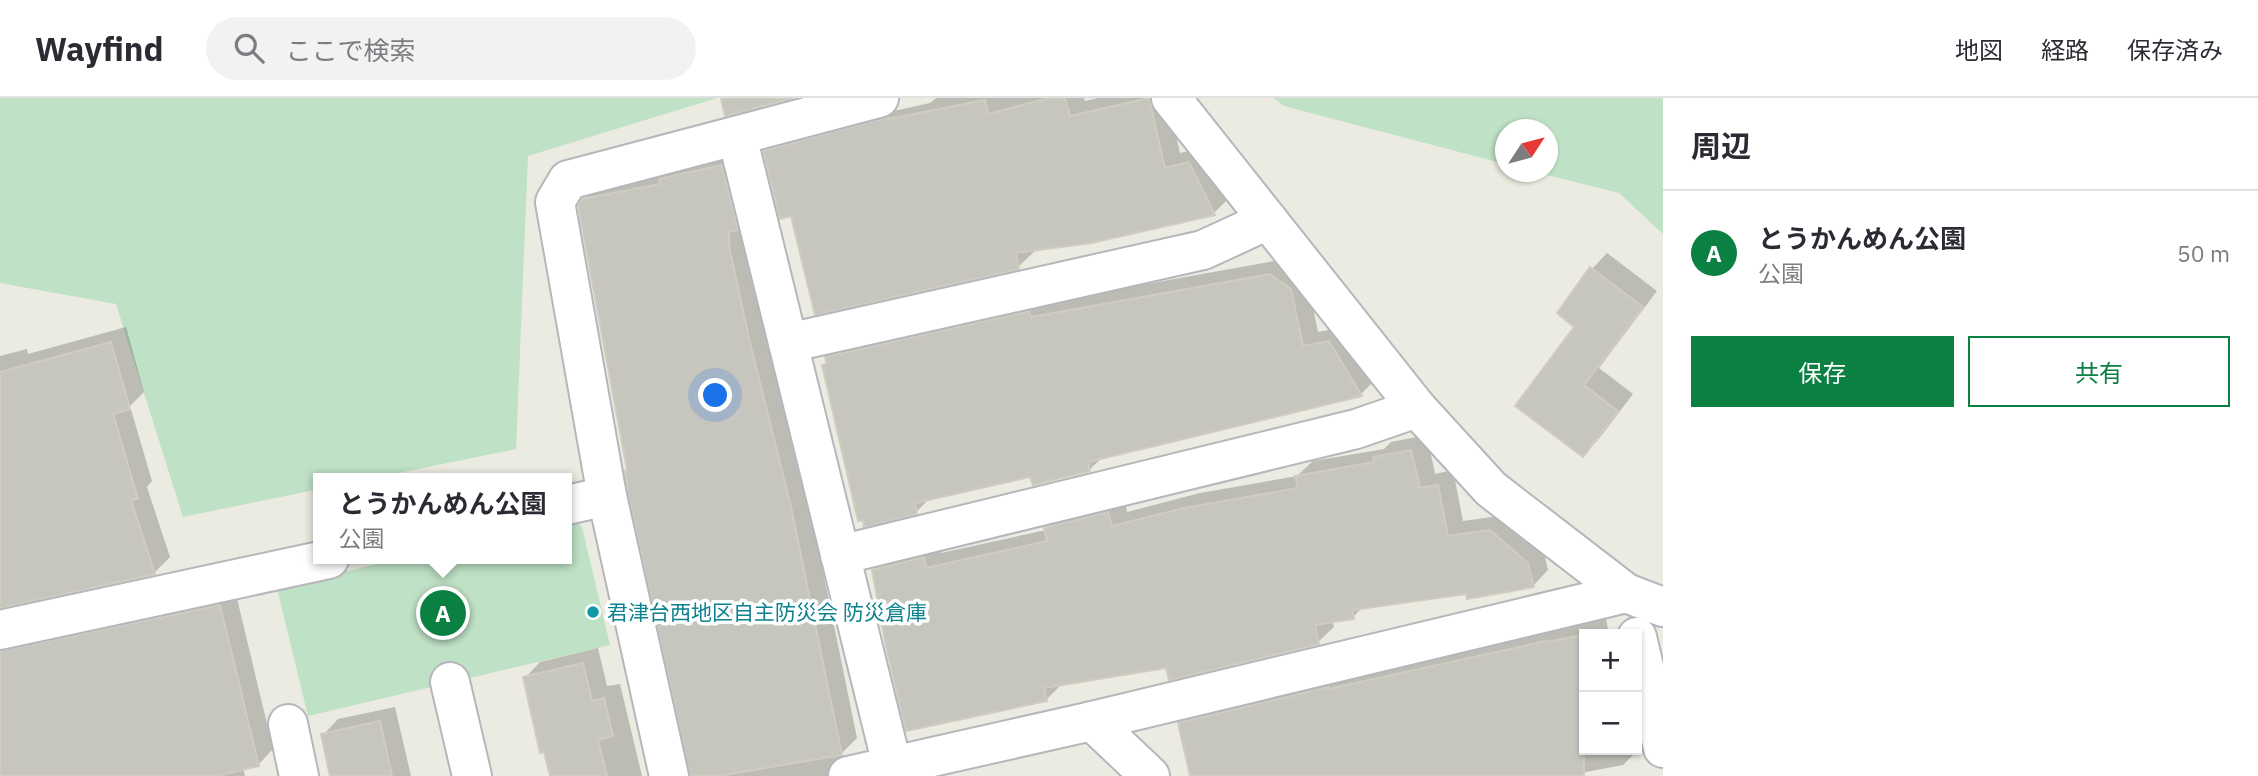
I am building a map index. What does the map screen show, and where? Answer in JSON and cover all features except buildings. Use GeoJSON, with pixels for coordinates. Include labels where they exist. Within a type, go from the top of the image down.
{"type":"FeatureCollection","features":[{"type":"Feature","properties":{"kind":"street"},"geometry":{"type":"LineString","coordinates":[[669,776],[607,496],[555,202],[568,180],[879,98]]}},
{"type":"Feature","properties":{"kind":"street"},"geometry":{"type":"LineString","coordinates":[[1171,98],[1417,408],[1491,489],[1626,593],[1663,607]]}},
{"type":"Feature","properties":{"kind":"street"},"geometry":{"type":"LineString","coordinates":[[737,136],[892,765]]}},
{"type":"Feature","properties":{"kind":"street"},"geometry":{"type":"LineString","coordinates":[[788,343],[1203,250],[1268,220]]}},
{"type":"Feature","properties":{"kind":"street"},"geometry":{"type":"LineString","coordinates":[[840,555],[1356,429],[1417,408]]}},
{"type":"Feature","properties":{"kind":"street"},"geometry":{"type":"LineString","coordinates":[[572,504],[607,496]]}},
{"type":"Feature","properties":{"kind":"street"},"geometry":{"type":"LineString","coordinates":[[0,630],[313,562]]}},
{"type":"Feature","properties":{"kind":"street"},"geometry":{"type":"LineString","coordinates":[[1626,593],[1634,629]]}},
{"type":"Feature","properties":{"kind":"street"},"geometry":{"type":"LineString","coordinates":[[848,776],[1092,721],[1626,593]]}},
{"type":"Feature","properties":{"kind":"street"},"geometry":{"type":"LineString","coordinates":[[1642,661],[1663,748]]}},
{"type":"Feature","properties":{"kind":"street"},"geometry":{"type":"LineString","coordinates":[[450,682],[472,776]]}},
{"type":"Feature","properties":{"kind":"street"},"geometry":{"type":"LineString","coordinates":[[1092,721],[1150,776]]}},
{"type":"Feature","properties":{"kind":"street"},"geometry":{"type":"LineString","coordinates":[[288,724],[299,776]]}},
{"type":"Feature","properties":{"kind":"green space"},"geometry":{"type":"Polygon","coordinates":[[[0,98],[717,98],[528,156],[516,449],[398,473],[313,473],[313,490],[183,517],[116,304],[0,283],[0,98]]]}},
{"type":"Feature","properties":{"kind":"green space"},"geometry":{"type":"Polygon","coordinates":[[[1274,98],[1663,98],[1663,234],[1619,193],[1558,178],[1558,119],[1495,119],[1495,161],[1284,106],[1274,98]]]}},
{"type":"Feature","properties":{"kind":"green space"},"geometry":{"type":"Polygon","coordinates":[[[572,519],[582,527],[610,645],[308,716],[277,588],[376,564],[572,564],[572,519]]]}},
{"type":"Feature","properties":{"kind":"place","name":"君津台西地区自主防災会 防災倉庫"},"geometry":{"type":"Point","coordinates":[593,612]}},
{"type":"Feature","properties":{"kind":"place","name":"とうかんめん公園"},"geometry":{"type":"Point","coordinates":[443,613]}}]}
